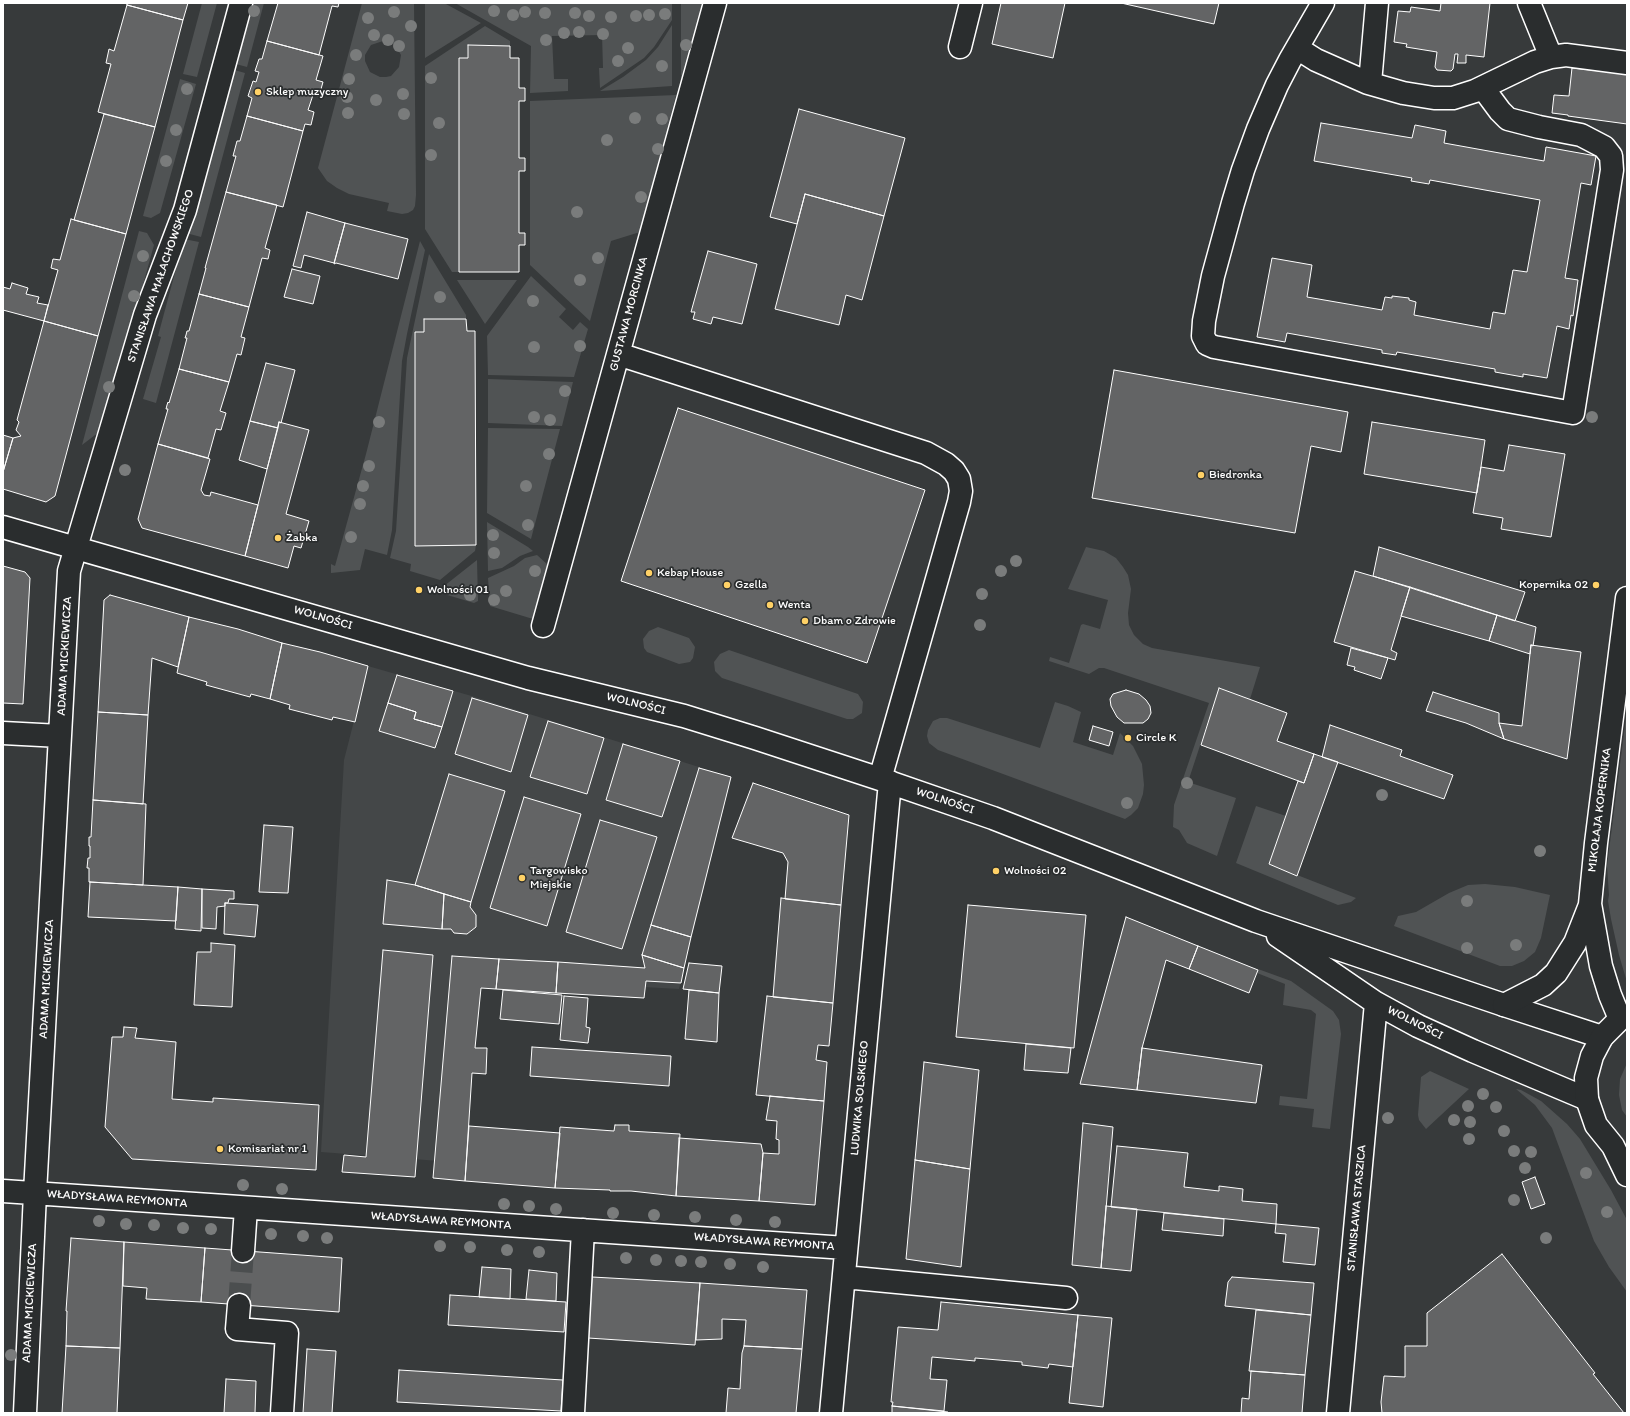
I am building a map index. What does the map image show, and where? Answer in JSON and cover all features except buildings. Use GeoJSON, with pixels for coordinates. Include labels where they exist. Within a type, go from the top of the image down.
{"type":"FeatureCollection","features":[{"type":"Feature","properties":{"kind":"street","name":"STANISŁAWA MAŁACHOWSKIEGO"},"geometry":{"type":"LineString","coordinates":[[76,547],[145,315],[185,210],[241,3]]}},
{"type":"Feature","properties":{"kind":"street","name":"GUSTAWA MORCINKA"},"geometry":{"type":"LineString","coordinates":[[543,626],[715,3]]}},
{"type":"Feature","properties":{"kind":"street"},"geometry":{"type":"LineString","coordinates":[[960,47],[971,3]]}},
{"type":"Feature","properties":{"kind":"street"},"geometry":{"type":"LineString","coordinates":[[1323,3],[1277,85],[1258,128],[1233,203],[1213,276],[1204,321],[1203,336],[1206,344],[1214,348],[1573,413],[1612,170],[1611,156],[1604,147],[1581,135],[1539,128],[1508,119],[1500,111],[1483,88]]}},
{"type":"Feature","properties":{"kind":"street"},"geometry":{"type":"LineString","coordinates":[[1370,83],[1376,3]]}},
{"type":"Feature","properties":{"kind":"street"},"geometry":{"type":"LineString","coordinates":[[1529,3],[1551,57]]}},
{"type":"Feature","properties":{"kind":"street"},"geometry":{"type":"LineString","coordinates":[[1297,48],[1316,60],[1370,83],[1403,93],[1434,98],[1453,98],[1483,88],[1535,62],[1551,57],[1566,55],[1627,63]]}},
{"type":"Feature","properties":{"kind":"street","name":"LUDWIKA SOLSKIEGO"},"geometry":{"type":"LineString","coordinates":[[618,354],[926,453],[946,464],[959,479],[961,491],[959,502],[885,781],[844,1277],[831,1413]]}},
{"type":"Feature","properties":{"kind":"street","name":"WOLNOŚCI"},"geometry":{"type":"LineString","coordinates":[[3,527],[528,678],[684,716],[885,781],[992,818],[1256,921],[1602,1037]]}},
{"type":"Feature","properties":{"kind":"street","name":"ADAMA MICKIEWICZA"},"geometry":{"type":"LineString","coordinates":[[25,1413],[35,1193],[69,571],[76,547]]}},
{"type":"Feature","properties":{"kind":"street","name":"MIKOŁAJA KOPERNIKA"},"geometry":{"type":"LineString","coordinates":[[1624,1018],[1610,995],[1601,966],[1590,904],[1596,843],[1627,598]]}},
{"type":"Feature","properties":{"kind":"street"},"geometry":{"type":"LineString","coordinates":[[3,733],[60,736]]}},
{"type":"Feature","properties":{"kind":"street"},"geometry":{"type":"LineString","coordinates":[[1504,1005],[1543,985],[1556,973],[1575,944],[1590,904]]}},
{"type":"Feature","properties":{"kind":"street","name":"WOLNOŚCI"},"geometry":{"type":"LineString","coordinates":[[1256,921],[1376,1003],[1418,1026],[1587,1099]]}},
{"type":"Feature","properties":{"kind":"street","name":"STANISŁAWA STASZICA"},"geometry":{"type":"LineString","coordinates":[[1338,1413],[1376,1003]]}},
{"type":"Feature","properties":{"kind":"street"},"geometry":{"type":"LineString","coordinates":[[1624,1018],[1602,1037],[1592,1056],[1586,1078],[1587,1099],[1596,1125],[1620,1151],[1627,1175]]}},
{"type":"Feature","properties":{"kind":"street","name":"WŁADYSŁAWA REYMONTA"},"geometry":{"type":"LineString","coordinates":[[3,1192],[846,1248]]}},
{"type":"Feature","properties":{"kind":"street"},"geometry":{"type":"LineString","coordinates":[[243,1251],[246,1208]]}},
{"type":"Feature","properties":{"kind":"street"},"geometry":{"type":"LineString","coordinates":[[573,1413],[583,1230]]}},
{"type":"Feature","properties":{"kind":"street"},"geometry":{"type":"LineString","coordinates":[[844,1277],[1066,1298]]}},
{"type":"Feature","properties":{"kind":"street"},"geometry":{"type":"LineString","coordinates":[[239,1305],[237,1329],[287,1333],[282,1413]]}},
{"type":"Feature","properties":{"kind":"shaded area"},"geometry":{"type":"Polygon","coordinates":[[[202,3],[217,3],[197,77],[183,74],[202,3]]]}},
{"type":"Feature","properties":{"kind":"shaded area"},"geometry":{"type":"Polygon","coordinates":[[[249,3],[264,3],[247,67],[232,63],[249,3]]]}},
{"type":"Feature","properties":{"kind":"shaded area"},"geometry":{"type":"Polygon","coordinates":[[[362,3],[414,3],[416,195],[413,210],[402,214],[387,211],[389,203],[349,194],[327,181],[318,168],[362,3]],[[383,41],[371,45],[365,55],[365,61],[370,72],[380,77],[391,76],[399,67],[401,55],[394,45],[383,41]]]}},
{"type":"Feature","properties":{"kind":"shaded area"},"geometry":{"type":"Polygon","coordinates":[[[425,3],[444,3],[481,23],[425,58],[425,3]]]}},
{"type":"Feature","properties":{"kind":"shaded area"},"geometry":{"type":"Polygon","coordinates":[[[455,3],[672,3],[672,20],[654,47],[644,58],[600,88],[599,68],[603,68],[602,35],[552,36],[554,79],[568,79],[568,91],[530,93],[531,46],[455,3]]]}},
{"type":"Feature","properties":{"kind":"shaded area"},"geometry":{"type":"Polygon","coordinates":[[[681,3],[702,3],[681,78],[681,3]]]}},
{"type":"Feature","properties":{"kind":"shaded area"},"geometry":{"type":"Polygon","coordinates":[[[672,25],[672,86],[600,91],[623,77],[646,60],[658,47],[672,25]]]}},
{"type":"Feature","properties":{"kind":"shaded area"},"geometry":{"type":"Polygon","coordinates":[[[485,26],[510,41],[510,46],[468,46],[459,272],[452,272],[425,229],[425,66],[485,26]]]}},
{"type":"Feature","properties":{"kind":"shaded area"},"geometry":{"type":"Polygon","coordinates":[[[231,69],[245,73],[201,237],[186,233],[231,69]]]}},
{"type":"Feature","properties":{"kind":"shaded area"},"geometry":{"type":"Polygon","coordinates":[[[180,79],[196,84],[160,213],[151,218],[143,216],[180,79]]]}},
{"type":"Feature","properties":{"kind":"shaded area"},"geometry":{"type":"Polygon","coordinates":[[[676,95],[640,232],[611,241],[590,321],[530,265],[530,101],[676,95]]]}},
{"type":"Feature","properties":{"kind":"shaded area"},"geometry":{"type":"Polygon","coordinates":[[[139,231],[147,233],[154,245],[103,429],[82,445],[139,231]]]}},
{"type":"Feature","properties":{"kind":"shaded area"},"geometry":{"type":"Polygon","coordinates":[[[184,239],[199,242],[156,403],[143,399],[161,337],[158,336],[184,239]]]}},
{"type":"Feature","properties":{"kind":"shaded area"},"geometry":{"type":"Polygon","coordinates":[[[420,241],[425,250],[402,361],[392,530],[387,555],[365,549],[360,570],[331,573],[331,564],[335,566],[366,454],[420,241]]]}},
{"type":"Feature","properties":{"kind":"shaded area"},"geometry":{"type":"Polygon","coordinates":[[[429,254],[466,315],[466,319],[424,319],[424,332],[415,332],[415,545],[476,545],[475,551],[440,580],[410,571],[411,564],[390,558],[396,531],[407,358],[429,254]]]}},
{"type":"Feature","properties":{"kind":"shaded area"},"geometry":{"type":"Polygon","coordinates":[[[531,276],[566,309],[559,317],[573,330],[580,322],[588,329],[574,377],[488,375],[487,336],[531,276]]]}},
{"type":"Feature","properties":{"kind":"shaded area"},"geometry":{"type":"Polygon","coordinates":[[[457,280],[517,280],[485,324],[457,280]]]}},
{"type":"Feature","properties":{"kind":"shaded area"},"geometry":{"type":"Polygon","coordinates":[[[488,379],[573,382],[562,426],[488,423],[488,379]]]}},
{"type":"Feature","properties":{"kind":"shaded area"},"geometry":{"type":"Polygon","coordinates":[[[488,428],[560,429],[531,539],[487,513],[488,428]]]}},
{"type":"Feature","properties":{"kind":"shaded area"},"geometry":{"type":"Polygon","coordinates":[[[487,522],[533,551],[520,556],[502,568],[488,571],[487,522]]]}},
{"type":"Feature","properties":{"kind":"shaded area"},"geometry":{"type":"Polygon","coordinates":[[[1086,547],[1104,551],[1116,558],[1128,575],[1131,589],[1128,613],[1129,625],[1134,635],[1143,644],[1152,648],[1260,667],[1250,699],[1219,688],[1188,782],[1236,798],[1217,856],[1187,843],[1179,830],[1173,827],[1174,805],[1209,703],[1104,668],[1099,668],[1089,674],[1049,661],[1050,657],[1069,663],[1081,625],[1083,624],[1100,629],[1108,600],[1068,589],[1086,547]]]}},
{"type":"Feature","properties":{"kind":"shaded area"},"geometry":{"type":"Polygon","coordinates":[[[537,555],[548,565],[533,619],[490,606],[488,578],[514,566],[525,558],[537,555]]]}},
{"type":"Feature","properties":{"kind":"shaded area"},"geometry":{"type":"Polygon","coordinates":[[[477,560],[478,601],[474,603],[444,594],[439,590],[477,560]]]}},
{"type":"Feature","properties":{"kind":"shaded area"},"geometry":{"type":"Polygon","coordinates":[[[658,627],[689,638],[695,647],[693,658],[690,662],[679,664],[647,652],[644,648],[643,639],[649,631],[658,627]]]}},
{"type":"Feature","properties":{"kind":"shaded area"},"geometry":{"type":"Polygon","coordinates":[[[729,650],[858,694],[863,702],[862,713],[853,719],[847,719],[722,678],[715,671],[714,662],[720,654],[729,650]]]}},
{"type":"Feature","properties":{"kind":"shaded area","name":"Targowisko Miejskie"},"geometry":{"type":"Polygon","coordinates":[[[368,666],[475,697],[731,777],[679,989],[478,978],[465,1163],[321,1152],[344,760],[368,666]]]}},
{"type":"Feature","properties":{"kind":"shaded area"},"geometry":{"type":"Polygon","coordinates":[[[1055,702],[1081,712],[1073,742],[1113,755],[1120,733],[1133,746],[1142,764],[1144,785],[1143,794],[1138,808],[1125,819],[938,750],[929,743],[927,736],[928,730],[933,721],[940,718],[947,718],[1040,748],[1055,702]]]}},
{"type":"Feature","properties":{"kind":"shaded area"},"geometry":{"type":"Polygon","coordinates":[[[1627,710],[1627,982],[1611,919],[1608,901],[1607,866],[1627,710]]]}},
{"type":"Feature","properties":{"kind":"shaded area"},"geometry":{"type":"Polygon","coordinates":[[[1256,806],[1286,816],[1269,864],[1356,898],[1351,902],[1338,905],[1236,863],[1256,806]]]}},
{"type":"Feature","properties":{"kind":"shaded area"},"geometry":{"type":"Polygon","coordinates":[[[1485,884],[1515,887],[1550,895],[1541,938],[1535,952],[1524,961],[1512,966],[1500,966],[1394,926],[1398,916],[1416,912],[1449,893],[1468,885],[1485,884]]]}},
{"type":"Feature","properties":{"kind":"shaded area"},"geometry":{"type":"Polygon","coordinates":[[[1258,969],[1291,981],[1333,1011],[1339,1020],[1341,1034],[1330,1129],[1312,1127],[1314,1109],[1279,1105],[1280,1096],[1307,1099],[1316,1014],[1311,1010],[1283,1005],[1285,984],[1257,973],[1258,969]]]}},
{"type":"Feature","properties":{"kind":"shaded area"},"geometry":{"type":"Polygon","coordinates":[[[1627,1063],[1627,1117],[1622,1110],[1619,1095],[1620,1079],[1627,1063]]]}},
{"type":"Feature","properties":{"kind":"shaded area"},"geometry":{"type":"Polygon","coordinates":[[[1430,1071],[1469,1089],[1426,1129],[1419,1120],[1418,1115],[1421,1077],[1430,1071]]]}},
{"type":"Feature","properties":{"kind":"shaded area"},"geometry":{"type":"Polygon","coordinates":[[[1516,1089],[1521,1090],[1541,1101],[1567,1124],[1580,1139],[1611,1190],[1627,1220],[1627,1292],[1609,1267],[1594,1241],[1552,1128],[1535,1105],[1516,1089]]]}},
{"type":"Feature","properties":{"kind":"tunnel"},"geometry":{"type":"LineString","coordinates":[[239,1305],[243,1251]]}},
{"type":"Feature","properties":{"kind":"place","name":"Sklep muzyczny"},"geometry":{"type":"Point","coordinates":[258,92]}},
{"type":"Feature","properties":{"kind":"place","name":"Biedronka"},"geometry":{"type":"Point","coordinates":[1201,475]}},
{"type":"Feature","properties":{"kind":"place","name":"Żabka"},"geometry":{"type":"Point","coordinates":[278,538]}},
{"type":"Feature","properties":{"kind":"place","name":"Kebap House"},"geometry":{"type":"Point","coordinates":[649,573]}},
{"type":"Feature","properties":{"kind":"place","name":"Gzella"},"geometry":{"type":"Point","coordinates":[727,585]}},
{"type":"Feature","properties":{"kind":"place","name":"Kopernika 02"},"geometry":{"type":"Point","coordinates":[1596,585]}},
{"type":"Feature","properties":{"kind":"place","name":"Wolności 01"},"geometry":{"type":"Point","coordinates":[419,590]}},
{"type":"Feature","properties":{"kind":"place","name":"Wenta"},"geometry":{"type":"Point","coordinates":[770,605]}},
{"type":"Feature","properties":{"kind":"place","name":"Dbam o Zdrowie"},"geometry":{"type":"Point","coordinates":[805,621]}},
{"type":"Feature","properties":{"kind":"place","name":"Circle K"},"geometry":{"type":"Point","coordinates":[1128,738]}},
{"type":"Feature","properties":{"kind":"place","name":"Wolności 02"},"geometry":{"type":"Point","coordinates":[996,871]}},
{"type":"Feature","properties":{"kind":"place","name":"Targowisko Miejskie"},"geometry":{"type":"Point","coordinates":[522,878]}},
{"type":"Feature","properties":{"kind":"place","name":"Komisariat nr 1"},"geometry":{"type":"Point","coordinates":[220,1149]}}]}
